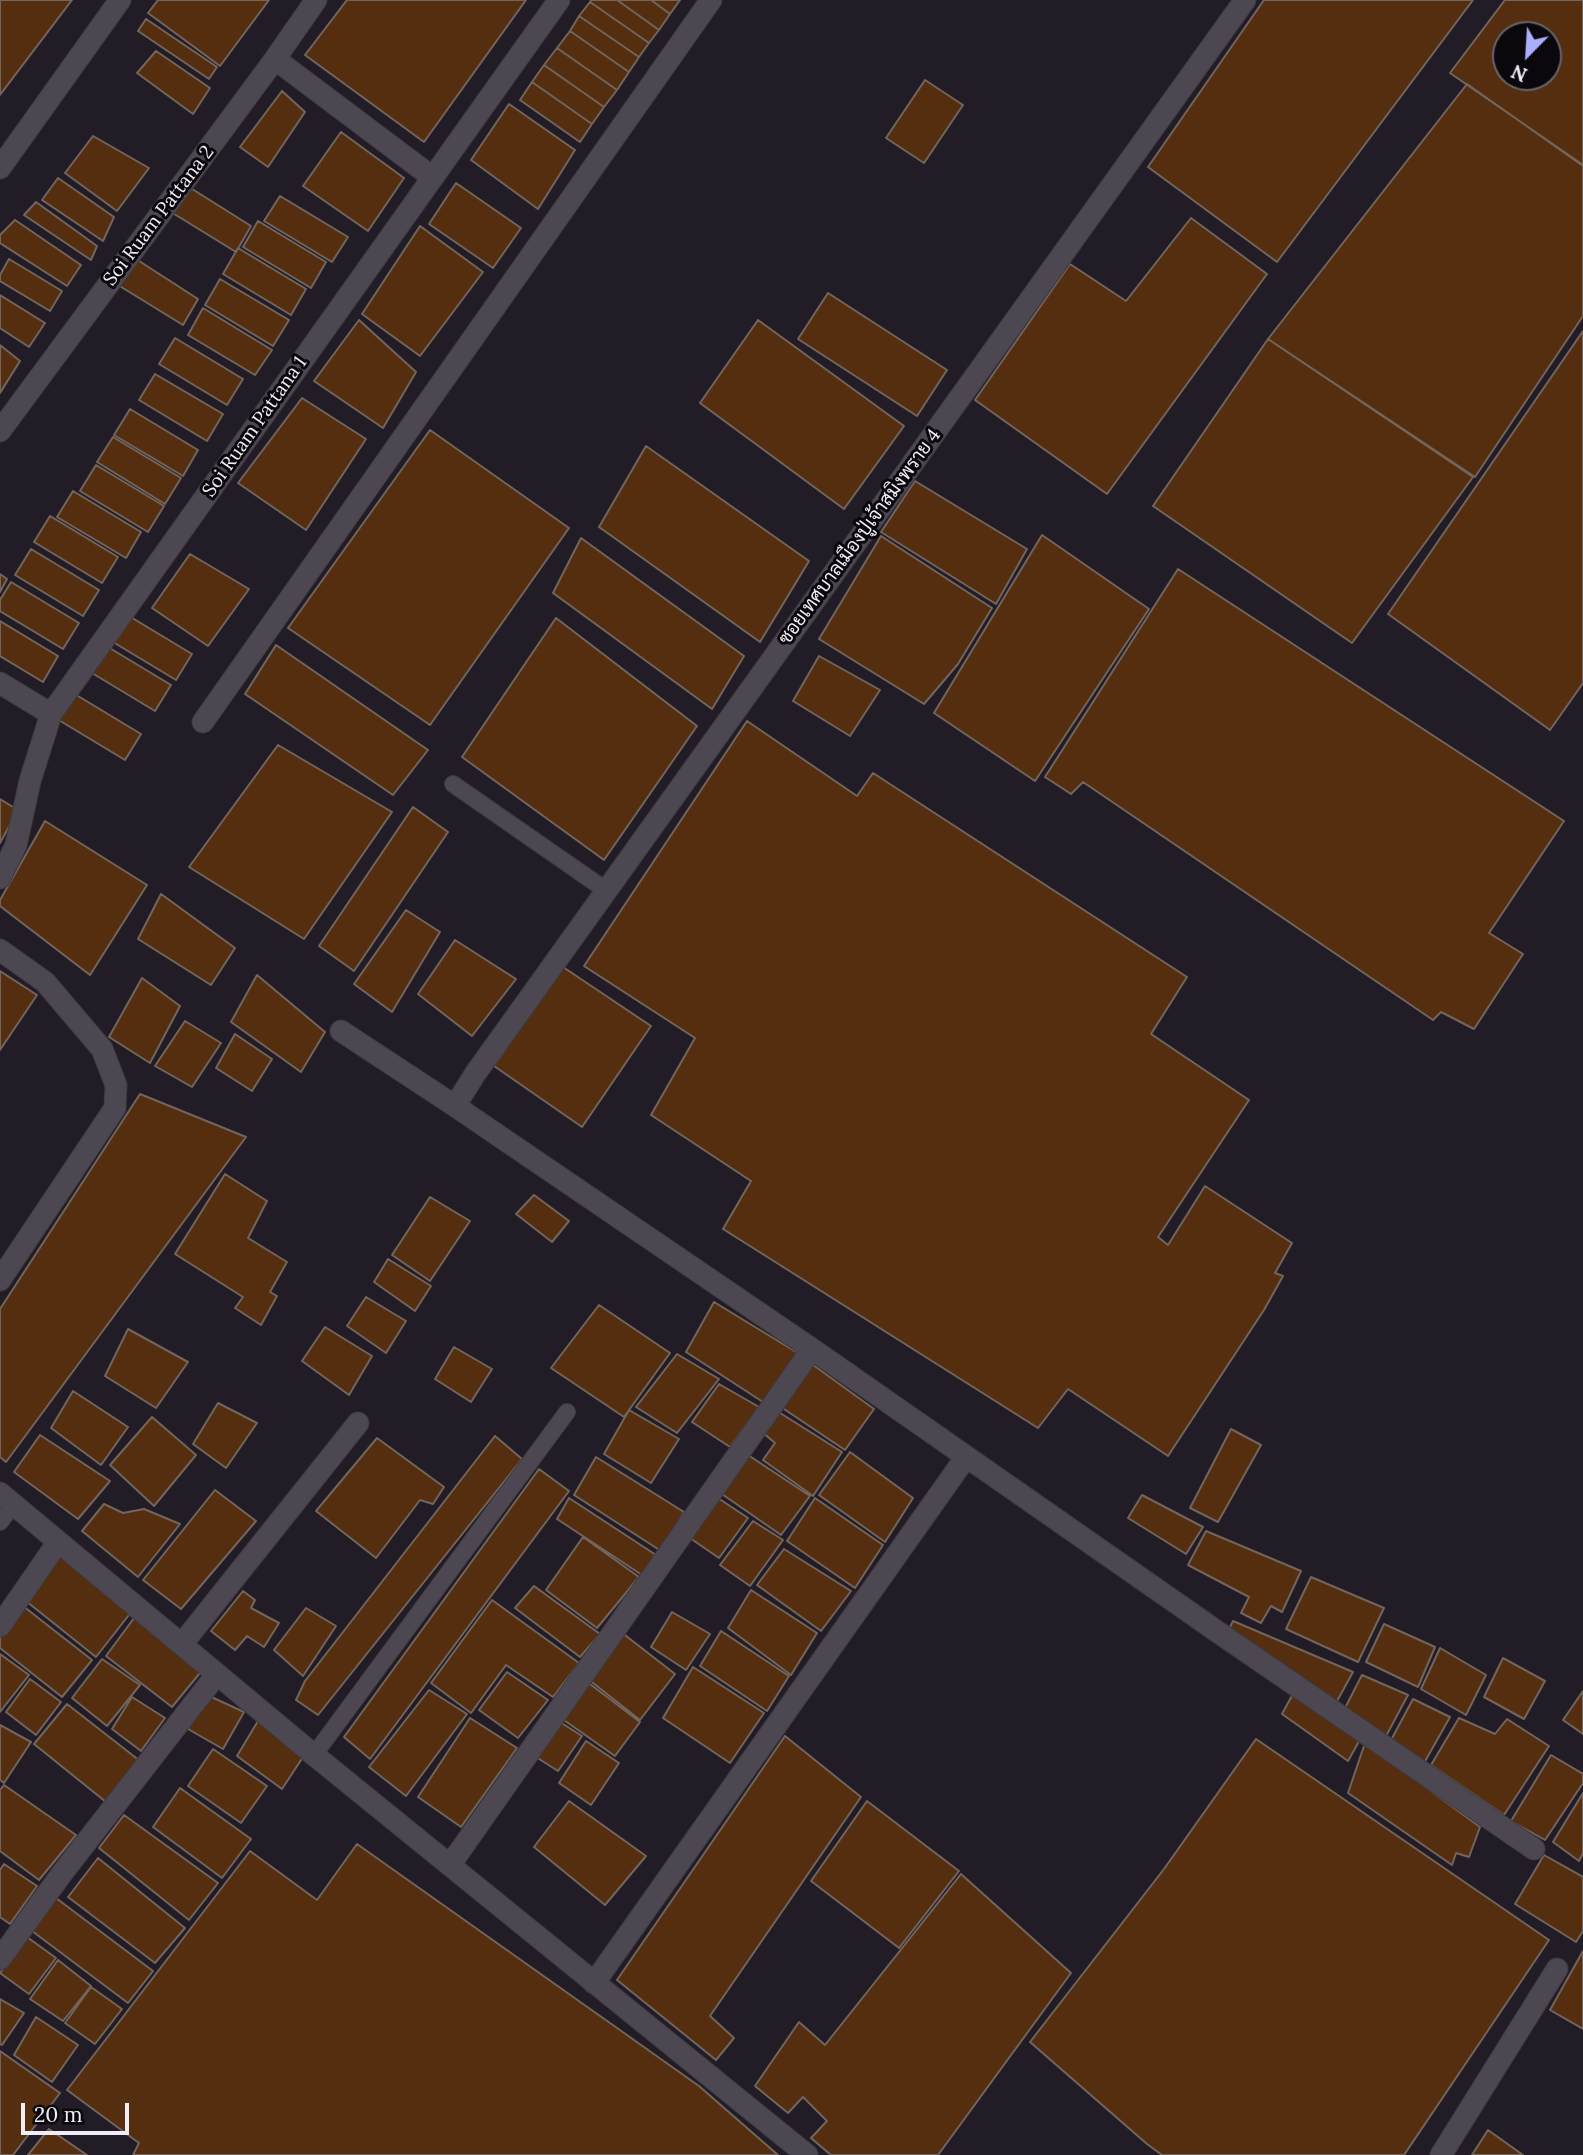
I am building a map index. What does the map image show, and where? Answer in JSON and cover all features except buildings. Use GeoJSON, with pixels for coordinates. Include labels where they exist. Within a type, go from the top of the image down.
{"type":"FeatureCollection","features":[{"type":"Feature","properties":{"kind":"street"},"geometry":{"type":"LineString","coordinates":[[0,168],[120,0]]}},
{"type":"Feature","properties":{"kind":"street","name":"Soi Ruam Pattana 2"},"geometry":{"type":"LineString","coordinates":[[0,431],[316,0]]}},
{"type":"Feature","properties":{"kind":"street","name":"Soi Ruam Pattana 1"},"geometry":{"type":"LineString","coordinates":[[0,878],[16,845],[30,781],[51,714],[559,0]]}},
{"type":"Feature","properties":{"kind":"street"},"geometry":{"type":"LineString","coordinates":[[203,722],[712,0]]}},
{"type":"Feature","properties":{"kind":"street","name":"ซอยเทศบาลเมืองปู่เจ้าสมิงพราย 4"},"geometry":{"type":"LineString","coordinates":[[458,1101],[1245,0]]}},
{"type":"Feature","properties":{"kind":"street"},"geometry":{"type":"LineString","coordinates":[[275,59],[432,177]]}},
{"type":"Feature","properties":{"kind":"street"},"geometry":{"type":"LineString","coordinates":[[0,683],[51,714]]}},
{"type":"Feature","properties":{"kind":"street"},"geometry":{"type":"LineString","coordinates":[[0,950],[46,982],[102,1049],[116,1085],[115,1108],[0,1280]]}},
{"type":"Feature","properties":{"kind":"street"},"geometry":{"type":"LineString","coordinates":[[341,1031],[458,1101],[966,1457],[1534,1849]]}},
{"type":"Feature","properties":{"kind":"street"},"geometry":{"type":"LineString","coordinates":[[450,1865],[812,1349]]}},
{"type":"Feature","properties":{"kind":"street"},"geometry":{"type":"LineString","coordinates":[[182,1644],[358,1423]]}},
{"type":"Feature","properties":{"kind":"street"},"geometry":{"type":"LineString","coordinates":[[594,1983],[966,1457]]}},
{"type":"Feature","properties":{"kind":"street"},"geometry":{"type":"LineString","coordinates":[[7,1498],[314,1755],[807,2155]]}},
{"type":"Feature","properties":{"kind":"street"},"geometry":{"type":"LineString","coordinates":[[0,1626],[58,1542]]}},
{"type":"Feature","properties":{"kind":"street"},"geometry":{"type":"LineString","coordinates":[[0,1959],[63,1871],[217,1674]]}},
{"type":"Feature","properties":{"kind":"street"},"geometry":{"type":"LineString","coordinates":[[1441,2155],[1557,1969]]}},
{"type":"Feature","properties":{"kind":"lane"},"geometry":{"type":"LineString","coordinates":[[453,784],[607,891]]}},
{"type":"Feature","properties":{"kind":"lane"},"geometry":{"type":"LineString","coordinates":[[314,1755],[567,1412]]}},
{"type":"Feature","properties":{"kind":"lane"},"geometry":{"type":"LineString","coordinates":[[0,1522],[7,1498]]}}]}
